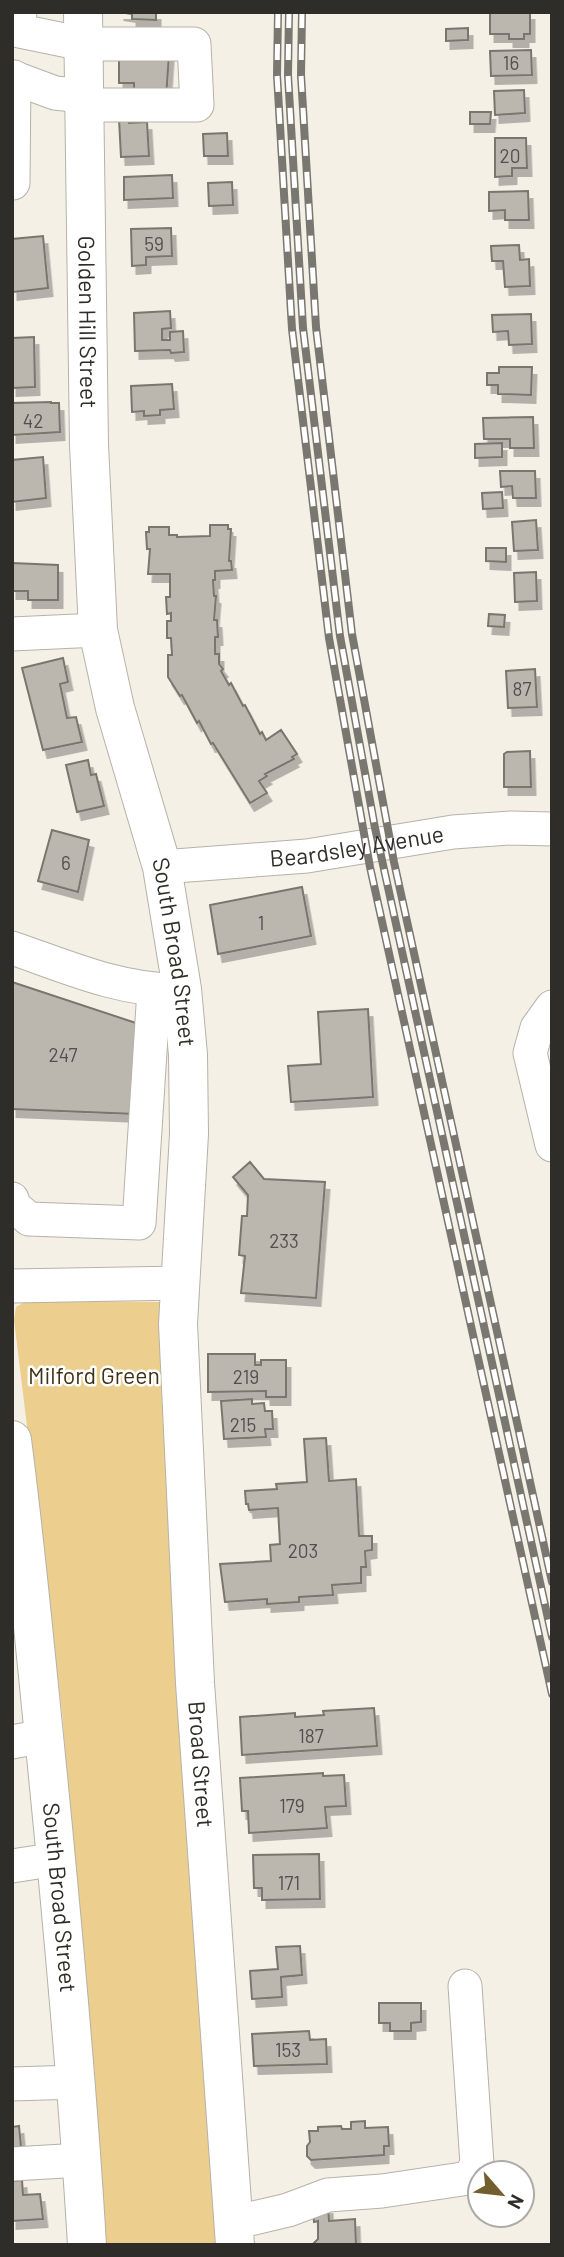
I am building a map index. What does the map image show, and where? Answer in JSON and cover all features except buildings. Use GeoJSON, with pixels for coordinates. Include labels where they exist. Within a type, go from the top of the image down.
{"type":"FeatureCollection","features":[{"type":"Feature","properties":{"kind":"main road","name":"Golden Hill Street"},"geometry":{"type":"LineString","coordinates":[[83,28],[89,444],[98,630]]}},
{"type":"Feature","properties":{"kind":"main road","name":"South Broad Street"},"geometry":{"type":"LineString","coordinates":[[98,630],[115,708],[163,867],[168,990],[190,1094],[181,1283]]}},
{"type":"Feature","properties":{"kind":"main road","name":"Broad Street"},"geometry":{"type":"LineString","coordinates":[[181,1283],[178,1324],[195,1683],[234,2234]]}},
{"type":"Feature","properties":{"kind":"main road"},"geometry":{"type":"LineString","coordinates":[[12,1440],[19,1554]]}},
{"type":"Feature","properties":{"kind":"main road","name":"South Broad Street"},"geometry":{"type":"LineString","coordinates":[[19,1554],[28,1739],[57,1859],[77,2082],[87,2245]]}},
{"type":"Feature","properties":{"kind":"street"},"geometry":{"type":"LineString","coordinates":[[13,183],[13,77],[83,100],[197,105],[194,44],[83,28],[15,30],[20,12]]}},
{"type":"Feature","properties":{"kind":"street"},"geometry":{"type":"LineString","coordinates":[[12,634],[98,630]]}},
{"type":"Feature","properties":{"kind":"street","name":"Beardsley Avenue"},"geometry":{"type":"LineString","coordinates":[[163,867],[307,856],[453,832],[511,828],[552,829]]}},
{"type":"Feature","properties":{"kind":"street"},"geometry":{"type":"LineString","coordinates":[[12,948],[107,981],[168,990],[139,1223],[29,1219],[14,1206],[12,1199]]}},
{"type":"Feature","properties":{"kind":"street"},"geometry":{"type":"LineString","coordinates":[[552,1007],[537,1028],[530,1053],[552,1145]]}},
{"type":"Feature","properties":{"kind":"street"},"geometry":{"type":"LineString","coordinates":[[12,1286],[181,1283]]}},
{"type":"Feature","properties":{"kind":"street"},"geometry":{"type":"LineString","coordinates":[[12,1866],[57,1859]]}},
{"type":"Feature","properties":{"kind":"street"},"geometry":{"type":"LineString","coordinates":[[234,2234],[328,2195],[382,2191],[469,2178],[477,2164],[465,1986]]}},
{"type":"Feature","properties":{"kind":"street"},"geometry":{"type":"LineString","coordinates":[[12,2084],[77,2082]]}},
{"type":"Feature","properties":{"kind":"street"},"geometry":{"type":"LineString","coordinates":[[12,2164],[82,2160]]}},
{"type":"Feature","properties":{"kind":"green space","name":"Milford Green"},"geometry":{"type":"Polygon","coordinates":[[[30,1301],[162,1302],[216,2245],[106,2245],[62,1712],[14,1320],[16,1307],[30,1301]]]}},
{"type":"Feature","properties":{"kind":"railway"},"geometry":{"type":"LineString","coordinates":[[278,12],[277,75],[292,329],[329,638],[370,867],[552,1694]]}},
{"type":"Feature","properties":{"kind":"railway"},"geometry":{"type":"LineString","coordinates":[[289,12],[288,75],[303,328],[340,636],[375,828],[552,1637]]}},
{"type":"Feature","properties":{"kind":"railway"},"geometry":{"type":"LineString","coordinates":[[302,12],[301,75],[316,327],[352,634],[394,862],[552,1582]]}}]}
